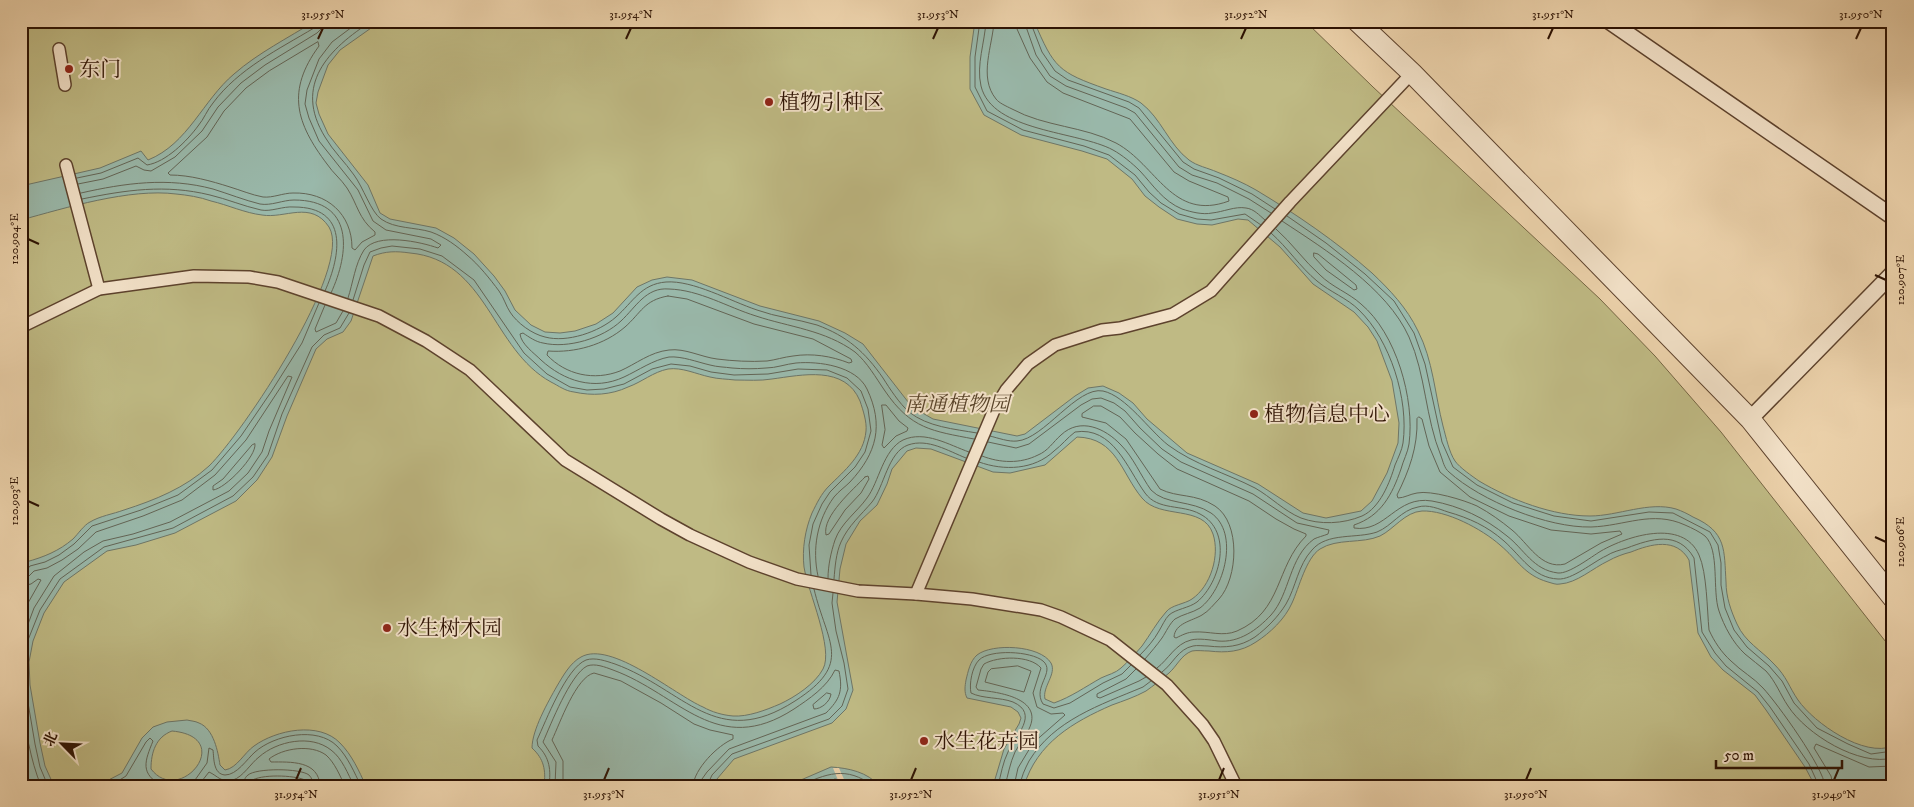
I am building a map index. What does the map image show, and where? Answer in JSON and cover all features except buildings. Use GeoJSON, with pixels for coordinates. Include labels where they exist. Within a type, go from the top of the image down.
{"type":"FeatureCollection","features":[{"type":"Feature","properties":{"kind":"street"},"geometry":{"type":"LineString","coordinates":[[1357,21],[1412,73],[1750,419],[1893,598]]}},
{"type":"Feature","properties":{"kind":"street"},"geometry":{"type":"LineString","coordinates":[[1609,21],[1893,217]]}},
{"type":"Feature","properties":{"kind":"street"},"geometry":{"type":"LineString","coordinates":[[59,49],[65,85]]}},
{"type":"Feature","properties":{"kind":"street"},"geometry":{"type":"LineString","coordinates":[[916,594],[994,410],[1006,390],[1028,364],[1055,345],[1102,330],[1127,326],[1172,314],[1211,291],[1290,202],[1412,73]]}},
{"type":"Feature","properties":{"kind":"street"},"geometry":{"type":"LineString","coordinates":[[68,169],[99,290]]}},
{"type":"Feature","properties":{"kind":"street"},"geometry":{"type":"LineString","coordinates":[[1750,419],[1893,273]]}},
{"type":"Feature","properties":{"kind":"street"},"geometry":{"type":"LineString","coordinates":[[21,327],[99,290],[194,276],[250,277],[296,287],[379,316],[426,341],[470,370],[566,460],[635,504],[690,535],[749,562],[797,579],[858,591],[972,599],[1041,610],[1110,640],[1167,685],[1203,725],[1214,741],[1236,786]]}},
{"type":"Feature","properties":{"kind":"green space","name":"南通植物园"},"geometry":{"type":"Polygon","coordinates":[[[21,21],[1305,21],[1600,299],[1655,356],[1721,432],[1893,651],[1893,786],[21,786],[21,21]]]}},
{"type":"Feature","properties":{"kind":"water"},"geometry":{"type":"Polygon","coordinates":[[[315,21],[381,21],[340,50],[328,65],[316,103],[328,134],[368,185],[380,213],[390,219],[436,228],[454,238],[474,254],[494,276],[515,310],[531,325],[545,332],[575,331],[596,324],[613,313],[637,287],[652,280],[667,277],[692,280],[760,306],[819,321],[845,333],[863,344],[912,407],[933,419],[1017,436],[1025,434],[1088,388],[1103,386],[1119,393],[1133,403],[1147,419],[1187,453],[1258,484],[1303,513],[1326,518],[1361,511],[1372,501],[1387,473],[1398,443],[1399,423],[1392,381],[1377,341],[1368,327],[1354,312],[1313,284],[1280,247],[1248,220],[1238,219],[1212,225],[1197,224],[1177,219],[1145,196],[1132,179],[1107,159],[1021,135],[984,115],[970,89],[970,57],[975,21],[1034,21],[1053,59],[1067,72],[1077,78],[1141,103],[1154,116],[1176,147],[1189,160],[1247,185],[1286,209],[1345,250],[1385,286],[1409,315],[1423,342],[1449,449],[1455,461],[1479,481],[1518,500],[1547,510],[1590,516],[1644,508],[1666,507],[1685,513],[1712,529],[1718,536],[1724,551],[1728,598],[1740,630],[1778,669],[1805,709],[1827,728],[1854,743],[1868,747],[1881,748],[1893,746],[1893,786],[1815,786],[1805,767],[1755,695],[1723,670],[1711,657],[1698,633],[1689,560],[1677,548],[1663,544],[1647,547],[1613,558],[1573,581],[1556,584],[1540,579],[1527,571],[1500,545],[1474,527],[1452,517],[1422,511],[1410,514],[1380,536],[1365,540],[1334,543],[1320,549],[1315,553],[1307,566],[1285,615],[1272,630],[1261,638],[1245,648],[1233,651],[1192,651],[1188,653],[1169,673],[1146,691],[1084,719],[1058,736],[1038,758],[1024,786],[993,786],[1004,749],[1021,718],[1018,712],[1011,707],[967,698],[965,691],[966,680],[971,663],[977,655],[984,651],[1004,648],[1027,649],[1037,652],[1051,663],[1052,672],[1045,699],[1054,703],[1119,670],[1142,646],[1168,610],[1189,601],[1199,593],[1212,570],[1215,542],[1208,525],[1191,515],[1159,509],[1150,505],[1142,498],[1110,450],[1101,443],[1077,437],[1045,465],[1010,473],[993,472],[931,449],[916,448],[907,451],[892,469],[877,505],[860,521],[846,544],[840,569],[837,602],[853,690],[846,709],[832,723],[734,759],[711,786],[544,786],[545,775],[543,765],[539,756],[532,748],[535,733],[545,708],[562,678],[570,666],[581,657],[594,654],[609,656],[625,662],[706,709],[733,716],[763,711],[780,704],[798,694],[815,680],[823,669],[826,660],[823,635],[804,567],[803,553],[805,540],[812,513],[821,495],[847,468],[861,448],[866,424],[860,401],[853,390],[844,382],[822,375],[763,380],[735,380],[713,378],[673,369],[663,370],[622,390],[608,393],[588,394],[568,391],[531,368],[515,349],[473,288],[456,272],[436,259],[396,252],[373,256],[351,321],[343,332],[327,339],[316,349],[287,416],[272,457],[257,480],[236,501],[175,533],[136,545],[107,551],[64,582],[44,613],[33,641],[29,662],[30,685],[40,743],[45,766],[54,786],[21,786],[21,571],[26,562],[45,556],[62,547],[94,520],[147,502],[180,487],[209,466],[245,421],[268,388],[290,350],[310,312],[325,277],[332,248],[329,227],[314,214],[297,212],[271,216],[262,215],[249,213],[202,198],[176,194],[158,193],[118,196],[21,220],[21,186],[100,168],[141,151],[148,160],[162,153],[185,133],[213,96],[243,66],[315,21]]]}},
{"type":"Feature","properties":{"kind":"water"},"geometry":{"type":"Polygon","coordinates":[[[187,720],[198,722],[204,726],[212,735],[220,765],[225,770],[237,763],[250,749],[263,740],[297,730],[321,732],[331,736],[340,743],[355,763],[366,786],[308,786],[297,782],[274,781],[257,783],[250,786],[97,786],[122,773],[142,738],[153,727],[167,722],[187,720]],[[172,731],[162,737],[153,751],[151,769],[163,779],[176,780],[188,775],[197,766],[202,756],[200,745],[191,736],[172,731]]]}},
{"type":"Feature","properties":{"kind":"water"},"geometry":{"type":"Polygon","coordinates":[[[831,767],[844,768],[863,774],[879,786],[787,786],[831,767]]]}},
{"type":"Feature","properties":{"kind":"pier"},"geometry":{"type":"Polygon","coordinates":[[[833,768],[839,768],[847,786],[826,786],[838,780],[833,768]]]}},
{"type":"Feature","properties":{"kind":"place","name":"东门"},"geometry":{"type":"Point","coordinates":[69,69]}},
{"type":"Feature","properties":{"kind":"place","name":"植物引种区"},"geometry":{"type":"Point","coordinates":[769,102]}},
{"type":"Feature","properties":{"kind":"place","name":"植物信息中心"},"geometry":{"type":"Point","coordinates":[1254,414]}},
{"type":"Feature","properties":{"kind":"place","name":"水生树木园"},"geometry":{"type":"Point","coordinates":[387,628]}},
{"type":"Feature","properties":{"kind":"place","name":"水生花卉园"},"geometry":{"type":"Point","coordinates":[924,741]}}]}
